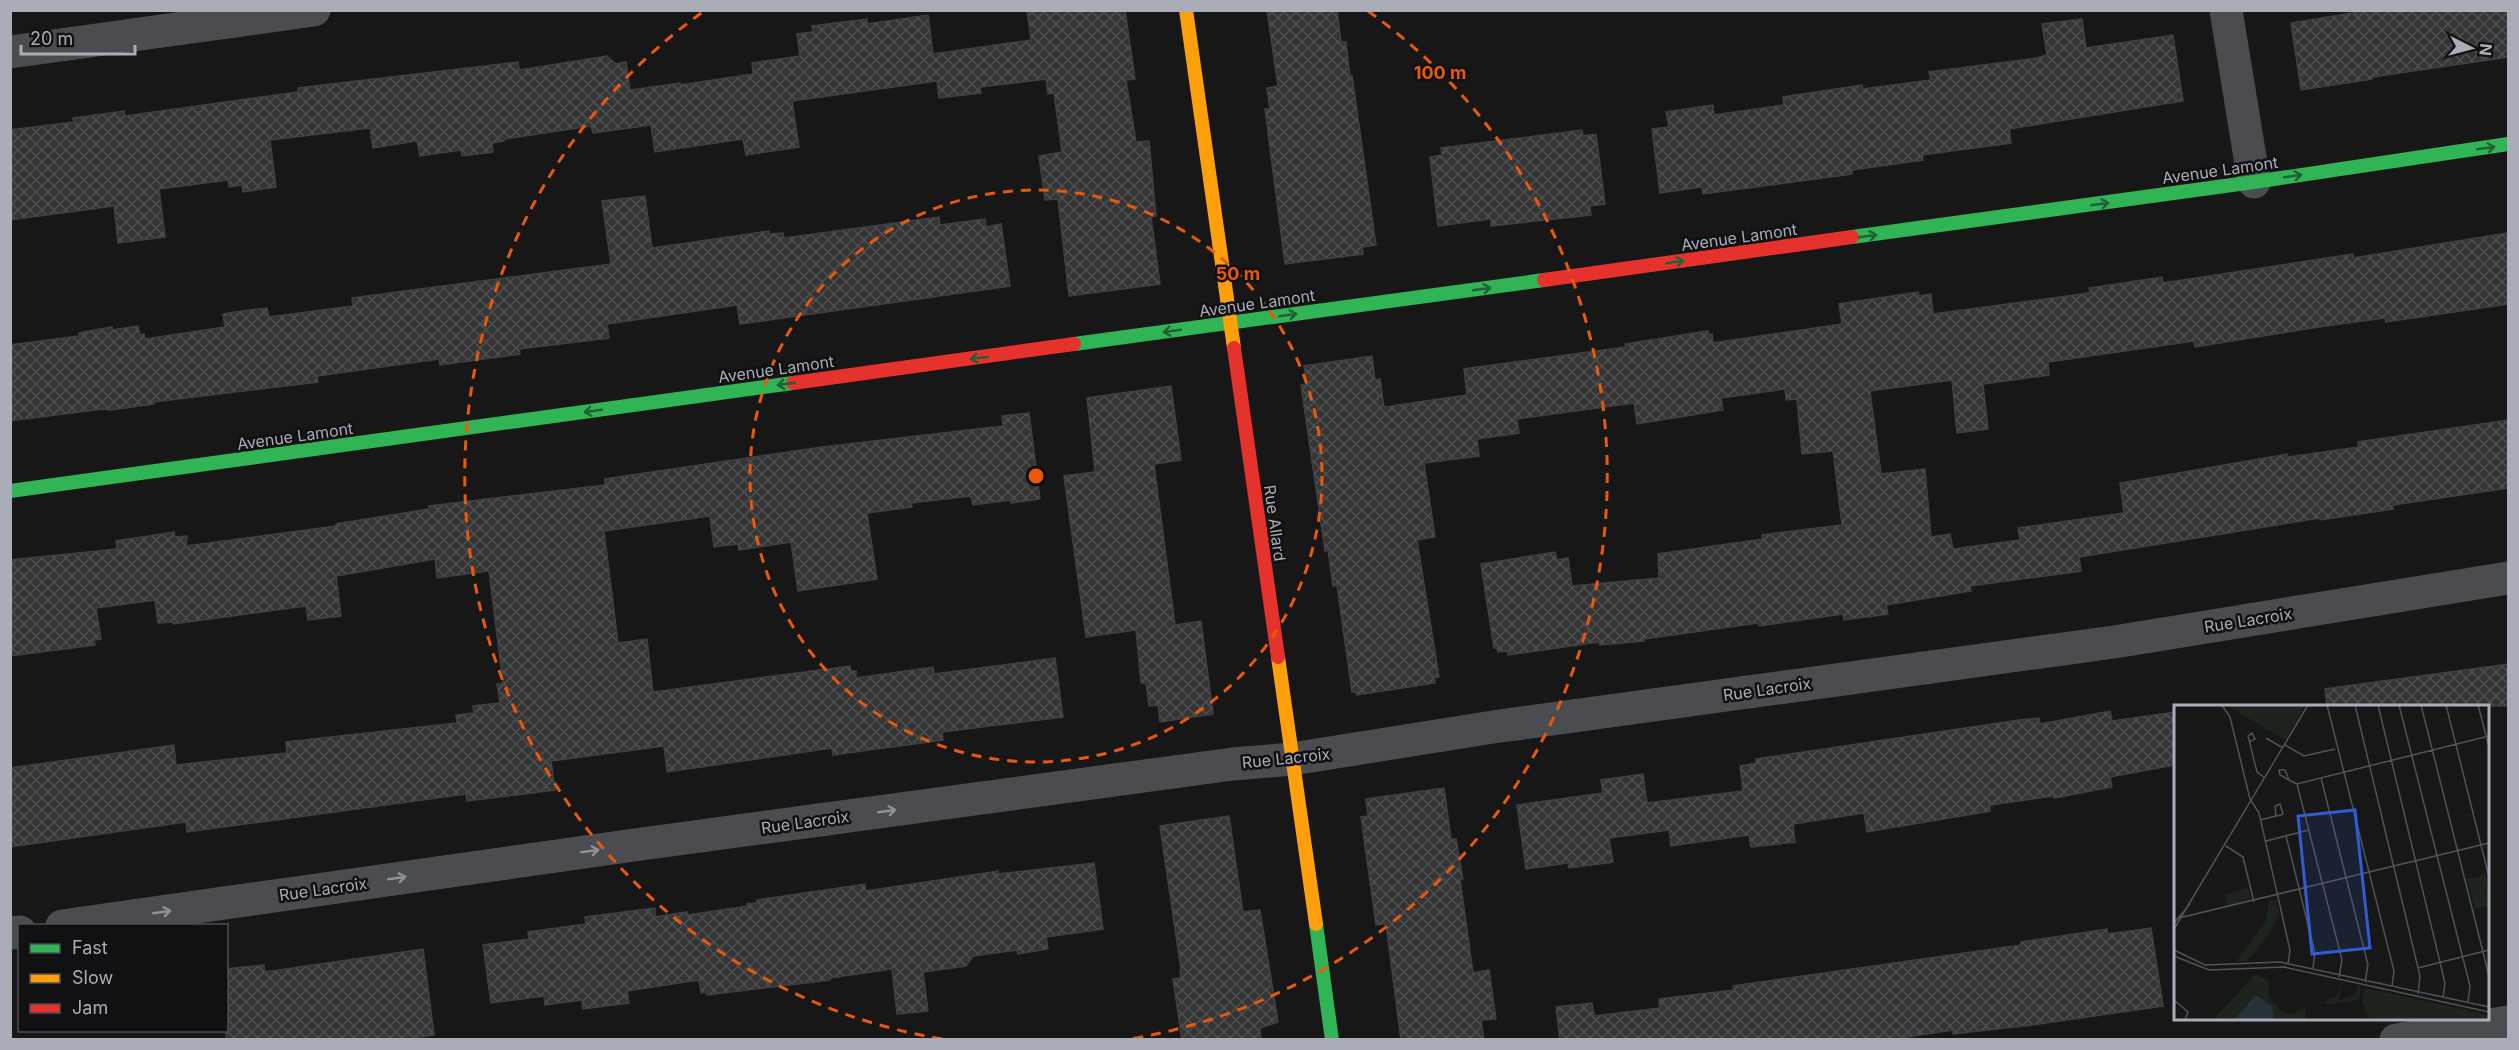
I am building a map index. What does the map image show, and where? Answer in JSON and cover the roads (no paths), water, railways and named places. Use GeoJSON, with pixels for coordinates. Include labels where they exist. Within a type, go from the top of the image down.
{"type":"FeatureCollection","features":[{"type":"Feature","properties":{"kind":"street"},"geometry":{"type":"LineString","coordinates":[[10,52],[314,10]]}},
{"type":"Feature","properties":{"kind":"street","name":"Rue Allard"},"geometry":{"type":"LineString","coordinates":[[1186,10],[1332,1040]]}},
{"type":"Feature","properties":{"kind":"street"},"geometry":{"type":"LineString","coordinates":[[2226,10],[2253,182]]}},
{"type":"Feature","properties":{"kind":"street","name":"Avenue Lamont"},"geometry":{"type":"LineString","coordinates":[[10,491],[2253,182],[2508,144]]}},
{"type":"Feature","properties":{"kind":"street","name":"Rue Lacroix"},"geometry":{"type":"LineString","coordinates":[[76,924],[627,846],[1233,764],[1292,759],[1493,727],[2114,642],[2508,578]]}},
{"type":"Feature","properties":{"kind":"street"},"geometry":{"type":"LineString","coordinates":[[2396,1040],[2508,1022]]}}]}
